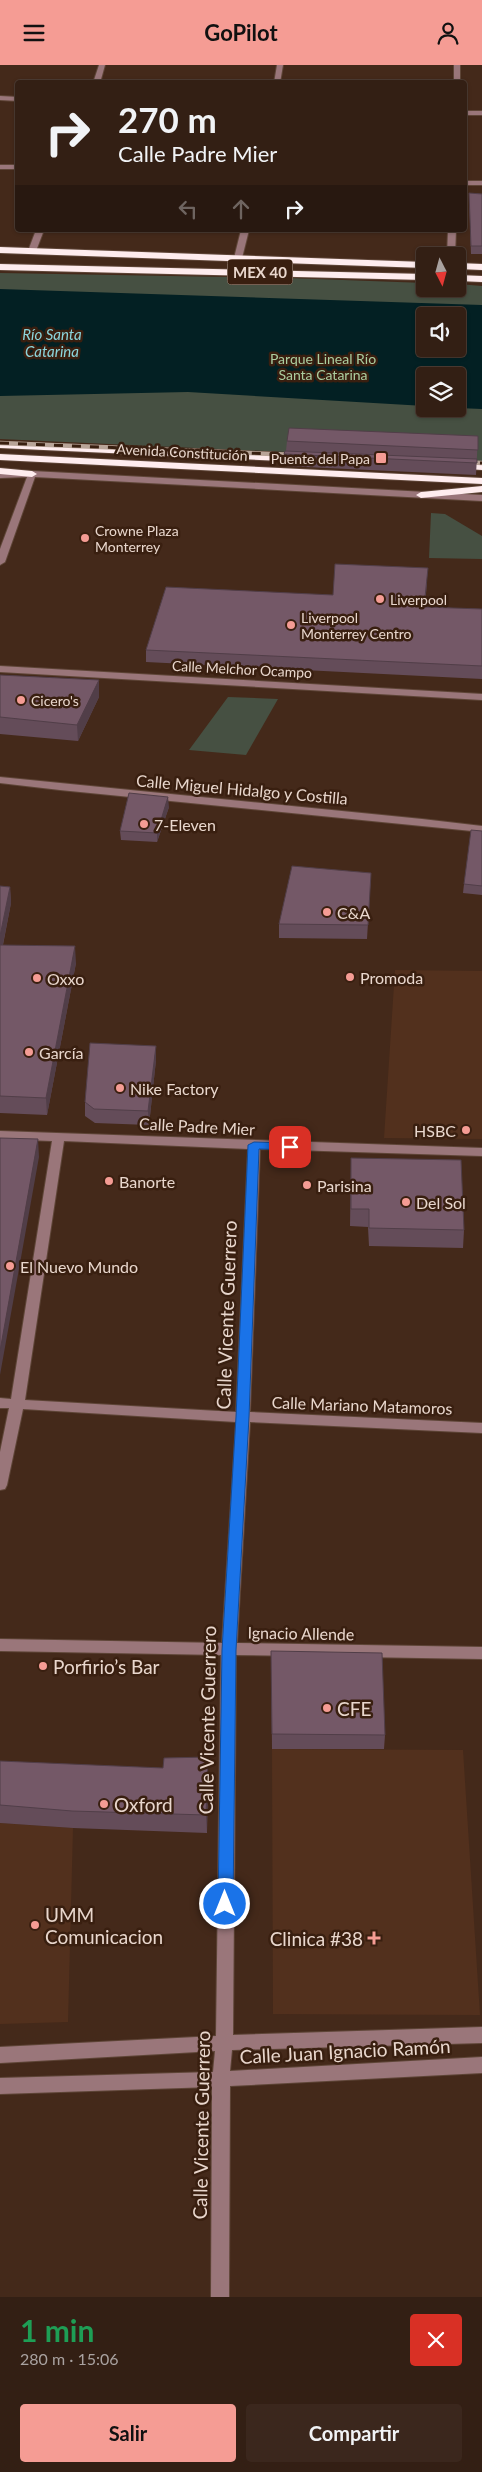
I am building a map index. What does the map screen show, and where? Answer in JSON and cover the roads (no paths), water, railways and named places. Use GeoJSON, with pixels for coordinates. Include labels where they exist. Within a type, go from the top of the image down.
{"type":"FeatureCollection","features":[{"type":"Feature","properties":{"kind":"highway","name":"MEX 40"},"geometry":{"type":"LineString","coordinates":[[0,250],[416,265]]}},
{"type":"Feature","properties":{"kind":"highway"},"geometry":{"type":"LineString","coordinates":[[0,259],[238,258]]}},
{"type":"Feature","properties":{"kind":"highway"},"geometry":{"type":"LineString","coordinates":[[466,266],[482,267]]}},
{"type":"Feature","properties":{"kind":"highway","name":"MEX 40"},"geometry":{"type":"LineString","coordinates":[[0,267],[416,277]]}},
{"type":"Feature","properties":{"kind":"highway"},"geometry":{"type":"LineString","coordinates":[[466,278],[482,279]]}},
{"type":"Feature","properties":{"kind":"highway","name":"Avenida Constitución"},"geometry":{"type":"LineString","coordinates":[[0,445],[315,460]]}},
{"type":"Feature","properties":{"kind":"highway","name":"Avenida Constitución"},"geometry":{"type":"LineString","coordinates":[[0,457],[482,481]]}},
{"type":"Feature","properties":{"kind":"highway"},"geometry":{"type":"LineString","coordinates":[[443,466],[482,467]]}},
{"type":"Feature","properties":{"kind":"highway"},"geometry":{"type":"LineString","coordinates":[[0,471],[32,474]]}},
{"type":"Feature","properties":{"kind":"highway"},"geometry":{"type":"LineString","coordinates":[[421,495],[482,489]]}},
{"type":"Feature","properties":{"kind":"street"},"geometry":{"type":"LineString","coordinates":[[97,80],[102,65]]}},
{"type":"Feature","properties":{"kind":"street"},"geometry":{"type":"LineString","coordinates":[[278,80],[280,65]]}},
{"type":"Feature","properties":{"kind":"street"},"geometry":{"type":"LineString","coordinates":[[457,65],[457,80]]}},
{"type":"Feature","properties":{"kind":"street"},"geometry":{"type":"LineString","coordinates":[[0,98],[15,99]]}},
{"type":"Feature","properties":{"kind":"street"},"geometry":{"type":"LineString","coordinates":[[467,113],[482,113]]}},
{"type":"Feature","properties":{"kind":"street"},"geometry":{"type":"LineString","coordinates":[[0,167],[15,167]]}},
{"type":"Feature","properties":{"kind":"street"},"geometry":{"type":"LineString","coordinates":[[467,183],[482,183]]}},
{"type":"Feature","properties":{"kind":"street"},"geometry":{"type":"LineString","coordinates":[[32,251],[39,232]]}},
{"type":"Feature","properties":{"kind":"street"},"geometry":{"type":"LineString","coordinates":[[238,258],[244,232]]}},
{"type":"Feature","properties":{"kind":"street"},"geometry":{"type":"LineString","coordinates":[[451,247],[452,232]]}},
{"type":"Feature","properties":{"kind":"street"},"geometry":{"type":"LineString","coordinates":[[0,475],[32,474],[482,498]]}},
{"type":"Feature","properties":{"kind":"street"},"geometry":{"type":"LineString","coordinates":[[0,562],[32,474]]}},
{"type":"Feature","properties":{"kind":"street","name":"Calle Melchor Ocampo"},"geometry":{"type":"LineString","coordinates":[[0,669],[482,697]]}},
{"type":"Feature","properties":{"kind":"street","name":"Calle Miguel Hidalgo y Costilla"},"geometry":{"type":"LineString","coordinates":[[0,780],[127,795],[408,820],[482,829]]}},
{"type":"Feature","properties":{"kind":"street","name":"Calle Padre Mier"},"geometry":{"type":"LineString","coordinates":[[0,1135],[254,1145],[482,1151]]}},
{"type":"Feature","properties":{"kind":"street"},"geometry":{"type":"LineString","coordinates":[[0,1485],[17,1405],[58,1137]]}},
{"type":"Feature","properties":{"kind":"street","name":"Calle Vicente Guerrero"},"geometry":{"type":"LineString","coordinates":[[220,2297],[221,2079],[224,2043],[229,1650],[254,1145]]}},
{"type":"Feature","properties":{"kind":"street","name":"Calle Mariano Matamoros"},"geometry":{"type":"LineString","coordinates":[[0,1403],[242,1417],[482,1427]]}},
{"type":"Feature","properties":{"kind":"street","name":"Ignacio Allende"},"geometry":{"type":"LineString","coordinates":[[0,1645],[482,1653]]}},
{"type":"Feature","properties":{"kind":"street","name":"Calle Juan Ignacio Ramón"},"geometry":{"type":"LineString","coordinates":[[0,2055],[224,2043],[482,2035]]}},
{"type":"Feature","properties":{"kind":"street","name":"Calle Juan Ignacio Ramón"},"geometry":{"type":"LineString","coordinates":[[0,2086],[221,2079],[482,2065]]}},
{"type":"Feature","properties":{"kind":"water","name":"Río Santa Catarina"},"geometry":{"type":"Polygon","coordinates":[[[0,289],[482,305],[482,409],[466,408],[466,367],[416,367],[416,405],[188,392],[0,396],[0,289]]]}},
{"type":"Feature","properties":{"kind":"railway"},"geometry":{"type":"LineString","coordinates":[[0,443],[297,455]]}},
{"type":"Feature","properties":{"kind":"railway"},"geometry":{"type":"LineString","coordinates":[[462,462],[482,463]]}},
{"type":"Feature","properties":{"kind":"place","name":"Puente del Papa"},"geometry":{"type":"Point","coordinates":[381,458]}},
{"type":"Feature","properties":{"kind":"place","name":"Crowne Plaza Monterrey"},"geometry":{"type":"Point","coordinates":[85,538]}},
{"type":"Feature","properties":{"kind":"place","name":"Liverpool"},"geometry":{"type":"Point","coordinates":[380,599]}},
{"type":"Feature","properties":{"kind":"place","name":"Liverpool Monterrey Centro"},"geometry":{"type":"Point","coordinates":[291,625]}},
{"type":"Feature","properties":{"kind":"place","name":"Cicero's"},"geometry":{"type":"Point","coordinates":[21,700]}},
{"type":"Feature","properties":{"kind":"place","name":"7-Eleven"},"geometry":{"type":"Point","coordinates":[144,824]}},
{"type":"Feature","properties":{"kind":"place","name":"C&A"},"geometry":{"type":"Point","coordinates":[327,912]}},
{"type":"Feature","properties":{"kind":"place","name":"Promoda"},"geometry":{"type":"Point","coordinates":[350,977]}},
{"type":"Feature","properties":{"kind":"place","name":"Oxxo"},"geometry":{"type":"Point","coordinates":[37,978]}},
{"type":"Feature","properties":{"kind":"place","name":"García"},"geometry":{"type":"Point","coordinates":[29,1052]}},
{"type":"Feature","properties":{"kind":"place","name":"Nike Factory"},"geometry":{"type":"Point","coordinates":[120,1088]}},
{"type":"Feature","properties":{"kind":"place","name":"HSBC"},"geometry":{"type":"Point","coordinates":[466,1130]}},
{"type":"Feature","properties":{"kind":"place","name":"Banorte"},"geometry":{"type":"Point","coordinates":[109,1181]}},
{"type":"Feature","properties":{"kind":"place","name":"Parisina"},"geometry":{"type":"Point","coordinates":[307,1185]}},
{"type":"Feature","properties":{"kind":"place","name":"Del Sol"},"geometry":{"type":"Point","coordinates":[406,1202]}},
{"type":"Feature","properties":{"kind":"place","name":"El Nuevo Mundo"},"geometry":{"type":"Point","coordinates":[10,1266]}},
{"type":"Feature","properties":{"kind":"place","name":"Porfirio’s Bar"},"geometry":{"type":"Point","coordinates":[43,1666]}},
{"type":"Feature","properties":{"kind":"place","name":"CFE"},"geometry":{"type":"Point","coordinates":[327,1708]}},
{"type":"Feature","properties":{"kind":"place","name":"Oxford"},"geometry":{"type":"Point","coordinates":[104,1804]}},
{"type":"Feature","properties":{"kind":"place","name":"UMM Comunicacion"},"geometry":{"type":"Point","coordinates":[35,1925]}},
{"type":"Feature","properties":{"kind":"place","name":"Clinica #38"},"geometry":{"type":"Point","coordinates":[374,1938]}},
{"type":"Feature","properties":{"kind":"park label","name":"Parque Lineal Río Santa Catarina"},"geometry":{"type":"Point","coordinates":[323,366]}}]}
